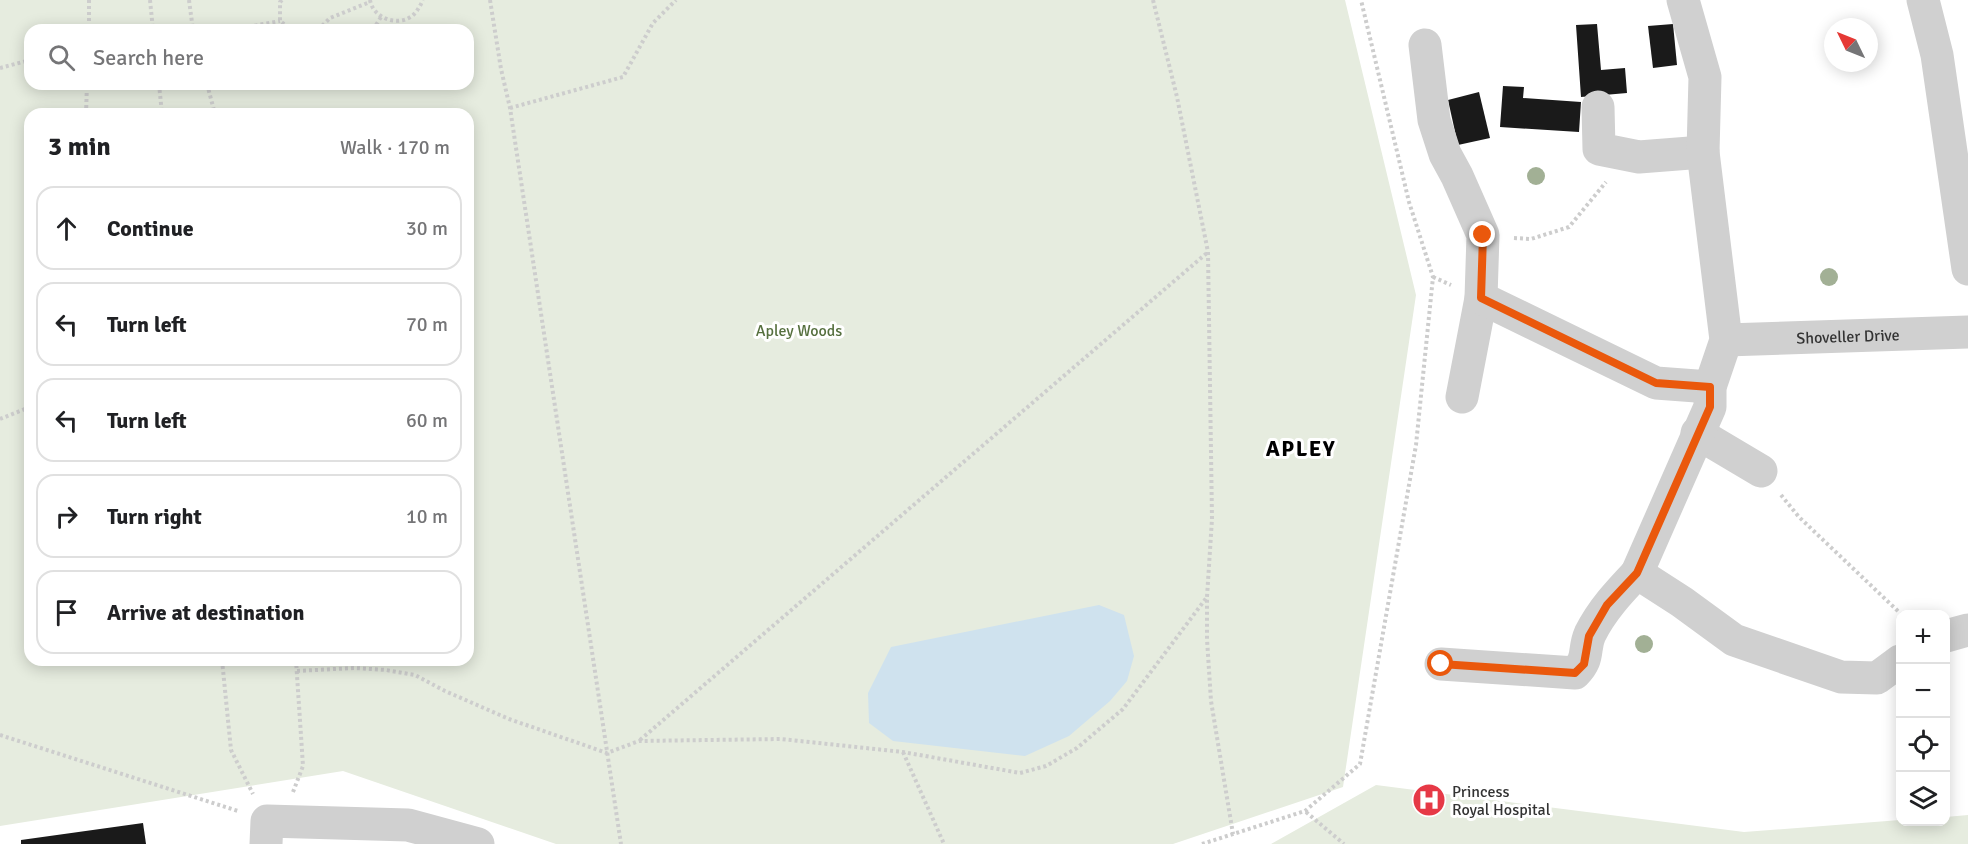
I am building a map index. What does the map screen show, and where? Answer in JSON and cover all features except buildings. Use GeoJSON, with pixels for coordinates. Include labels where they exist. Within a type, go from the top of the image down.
{"type":"FeatureCollection","features":[{"type":"Feature","properties":{"kind":"street"},"geometry":{"type":"LineString","coordinates":[[1441,664],[1575,673],[1584,664],[1589,636],[1607,605],[1637,573],[1710,407],[1710,387],[1726,340],[1703,152],[1705,77],[1683,0]]}},
{"type":"Feature","properties":{"kind":"street"},"geometry":{"type":"LineString","coordinates":[[1923,0],[1937,55],[1968,269]]}},
{"type":"Feature","properties":{"kind":"street"},"geometry":{"type":"LineString","coordinates":[[1425,45],[1434,120],[1445,154],[1483,235],[1481,298],[1462,397]]}},
{"type":"Feature","properties":{"kind":"street"},"geometry":{"type":"LineString","coordinates":[[1598,106],[1599,149],[1640,157],[1703,152]]}},
{"type":"Feature","properties":{"kind":"street"},"geometry":{"type":"LineString","coordinates":[[1481,298],[1656,383],[1710,387]]}},
{"type":"Feature","properties":{"kind":"street","name":"Shoveller Drive"},"geometry":{"type":"LineString","coordinates":[[1726,340],[1968,332]]}},
{"type":"Feature","properties":{"kind":"street"},"geometry":{"type":"LineString","coordinates":[[1697,433],[1761,471]]}},
{"type":"Feature","properties":{"kind":"street"},"geometry":{"type":"LineString","coordinates":[[1637,573],[1734,640],[1841,677],[1877,678],[1897,664]]}},
{"type":"Feature","properties":{"kind":"street"},"geometry":{"type":"LineString","coordinates":[[1950,635],[1968,630]]}},
{"type":"Feature","properties":{"kind":"street"},"geometry":{"type":"LineString","coordinates":[[272,829],[408,825],[478,844]]}},
{"type":"Feature","properties":{"kind":"path"},"geometry":{"type":"LineString","coordinates":[[89,0],[89,24]]}},
{"type":"Feature","properties":{"kind":"path"},"geometry":{"type":"LineString","coordinates":[[150,0],[152,24]]}},
{"type":"Feature","properties":{"kind":"path"},"geometry":{"type":"LineString","coordinates":[[189,0],[192,24]]}},
{"type":"Feature","properties":{"kind":"path"},"geometry":{"type":"LineString","coordinates":[[280,21],[280,2],[282,0]]}},
{"type":"Feature","properties":{"kind":"path"},"geometry":{"type":"LineString","coordinates":[[324,24],[330,18],[370,1],[371,7],[381,17],[394,21],[404,20],[419,9],[423,0]]}},
{"type":"Feature","properties":{"kind":"path"},"geometry":{"type":"LineString","coordinates":[[490,0],[510,108],[621,844]]}},
{"type":"Feature","properties":{"kind":"path"},"geometry":{"type":"LineString","coordinates":[[510,108],[623,77],[653,23],[676,0]]}},
{"type":"Feature","properties":{"kind":"path"},"geometry":{"type":"LineString","coordinates":[[1153,0],[1177,98],[1208,252],[1212,519],[1207,639],[1210,701],[1233,834]]}},
{"type":"Feature","properties":{"kind":"path"},"geometry":{"type":"LineString","coordinates":[[1202,844],[1305,811],[1360,764],[1416,445],[1432,277],[1409,202],[1361,0]]}},
{"type":"Feature","properties":{"kind":"path"},"geometry":{"type":"LineString","coordinates":[[377,24],[381,17]]}},
{"type":"Feature","properties":{"kind":"path"},"geometry":{"type":"LineString","coordinates":[[264,24],[280,21],[284,24]]}},
{"type":"Feature","properties":{"kind":"path"},"geometry":{"type":"LineString","coordinates":[[0,68],[24,62]]}},
{"type":"Feature","properties":{"kind":"path"},"geometry":{"type":"LineString","coordinates":[[86,108],[87,90]]}},
{"type":"Feature","properties":{"kind":"path"},"geometry":{"type":"LineString","coordinates":[[160,90],[161,108]]}},
{"type":"Feature","properties":{"kind":"path"},"geometry":{"type":"LineString","coordinates":[[209,90],[213,108]]}},
{"type":"Feature","properties":{"kind":"path"},"geometry":{"type":"LineString","coordinates":[[1483,235],[1531,239],[1569,227],[1611,176],[1640,157]]}},
{"type":"Feature","properties":{"kind":"path"},"geometry":{"type":"LineString","coordinates":[[639,741],[1208,252]]}},
{"type":"Feature","properties":{"kind":"path"},"geometry":{"type":"LineString","coordinates":[[0,418],[24,409]]}},
{"type":"Feature","properties":{"kind":"path"},"geometry":{"type":"LineString","coordinates":[[1761,471],[1799,517],[1896,610]]}},
{"type":"Feature","properties":{"kind":"path"},"geometry":{"type":"LineString","coordinates":[[297,671],[354,668],[415,675],[444,692],[509,719],[607,753],[639,741],[781,739],[903,752],[1020,773],[1046,766],[1077,748],[1123,709],[1207,597]]}},
{"type":"Feature","properties":{"kind":"path"},"geometry":{"type":"LineString","coordinates":[[223,666],[231,750],[272,829]]}},
{"type":"Feature","properties":{"kind":"path"},"geometry":{"type":"LineString","coordinates":[[272,829],[285,812],[303,766],[297,666]]}},
{"type":"Feature","properties":{"kind":"path"},"geometry":{"type":"LineString","coordinates":[[0,735],[272,829]]}},
{"type":"Feature","properties":{"kind":"path"},"geometry":{"type":"LineString","coordinates":[[903,752],[944,844]]}},
{"type":"Feature","properties":{"kind":"path"},"geometry":{"type":"LineString","coordinates":[[1305,811],[1344,844]]}},
{"type":"Feature","properties":{"kind":"green space","name":"Apley Woods"},"geometry":{"type":"Polygon","coordinates":[[[0,0],[1345,0],[1416,295],[1343,787],[1173,844],[556,844],[343,771],[0,826],[0,0]]]}},
{"type":"Feature","properties":{"kind":"green space","name":"Princess Royal Hospital"},"geometry":{"type":"Polygon","coordinates":[[[1376,785],[1744,832],[1896,820],[1896,826],[1950,826],[1950,817],[1968,815],[1968,844],[1271,844],[1376,785]]]}},
{"type":"Feature","properties":{"kind":"water"},"geometry":{"type":"Polygon","coordinates":[[[1099,605],[1124,615],[1134,656],[1127,681],[1110,701],[1069,736],[1025,756],[893,741],[869,723],[868,693],[891,647],[1099,605]]]}},
{"type":"Feature","properties":{"kind":"place","name":"Princess Royal Hospital"},"geometry":{"type":"Point","coordinates":[1429,800]}},
{"type":"Feature","properties":{"kind":"district","name":"APLEY"},"geometry":{"type":"Point","coordinates":[1301,448]}},
{"type":"Feature","properties":{"kind":"route"},"geometry":{"type":"LineString","coordinates":[[1441,664],[1575,673],[1584,664],[1589,636],[1607,605],[1637,573],[1710,407],[1710,387],[1656,383],[1481,298],[1483,235]]}}]}
